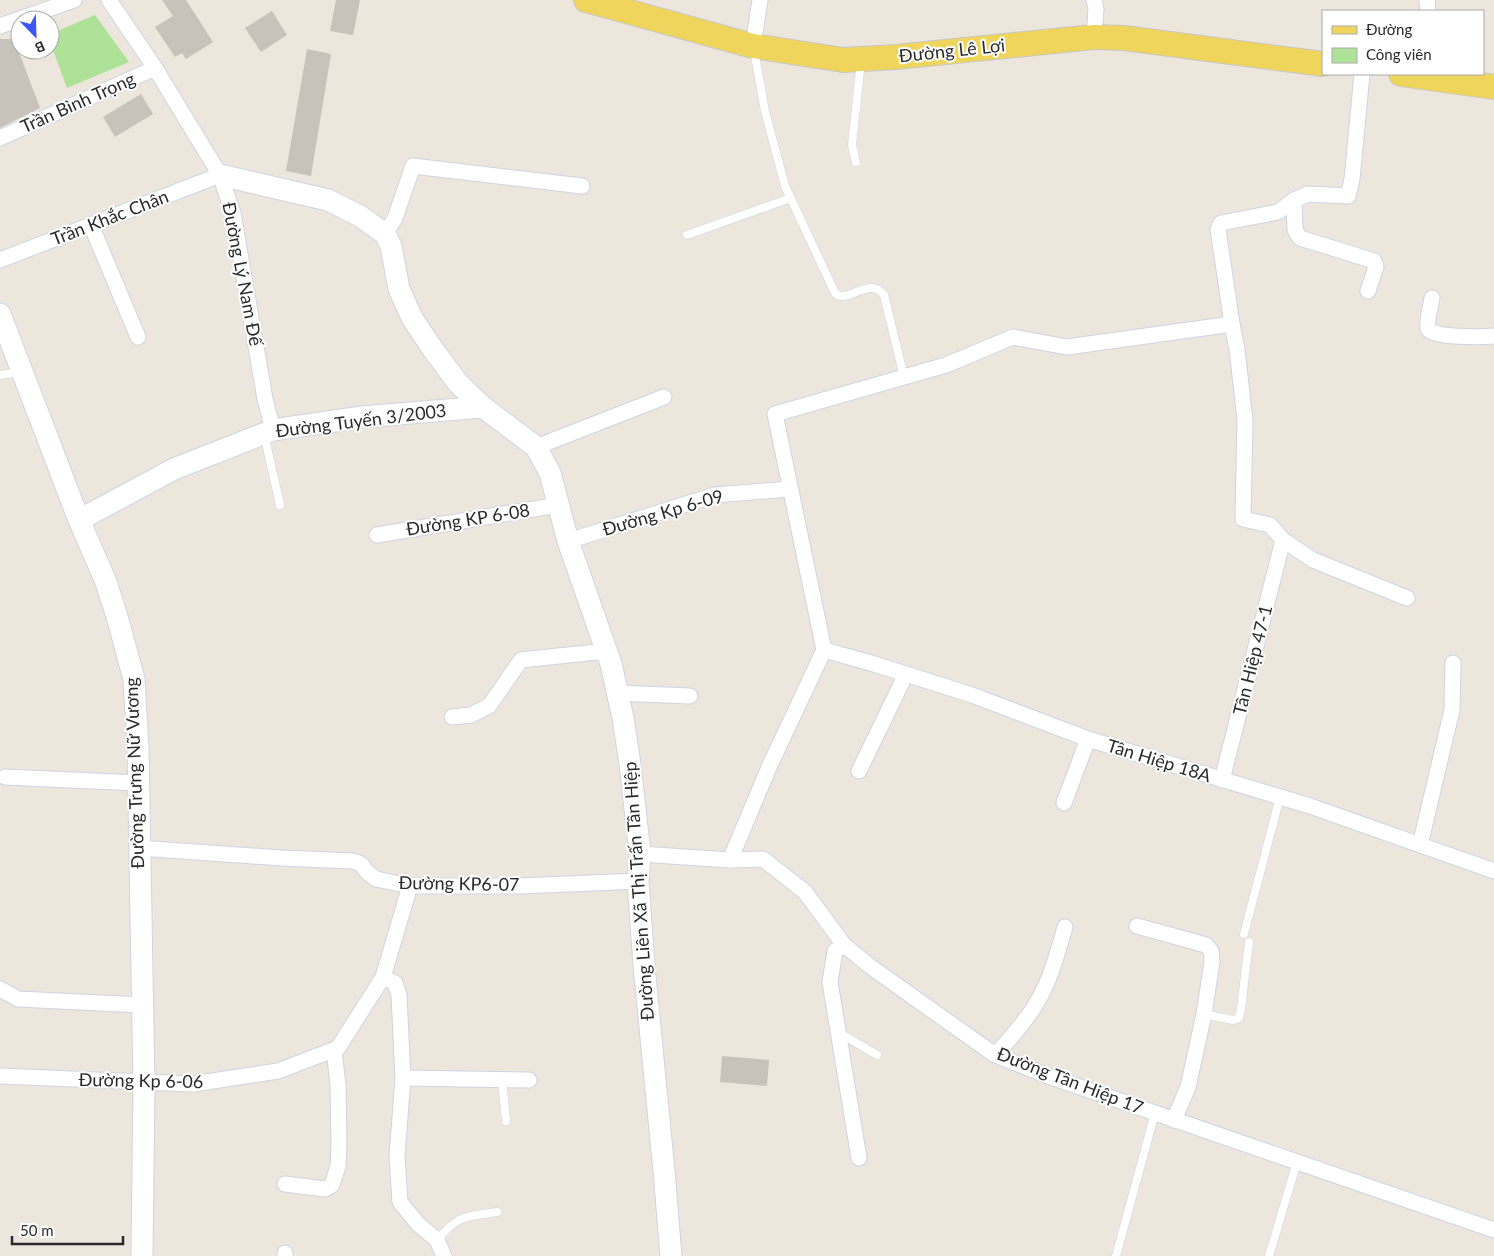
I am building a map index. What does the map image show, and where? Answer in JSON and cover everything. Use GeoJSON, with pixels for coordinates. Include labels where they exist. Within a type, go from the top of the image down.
{"type":"FeatureCollection","features":[{"type":"Feature","properties":{"kind":"main road","name":"Đường Lê Lợi"},"geometry":{"type":"LineString","coordinates":[[586,0],[617,4],[753,46],[843,60],[896,57],[1094,36],[1124,38],[1322,64]]}},
{"type":"Feature","properties":{"kind":"main road"},"geometry":{"type":"LineString","coordinates":[[1420,75],[1494,87]]}},
{"type":"Feature","properties":{"kind":"street"},"geometry":{"type":"LineString","coordinates":[[0,26],[74,0]]}},
{"type":"Feature","properties":{"kind":"street","name":"Đường Lý Nam Đế"},"geometry":{"type":"LineString","coordinates":[[109,0],[155,68],[220,175],[233,213],[265,399],[268,432]]}},
{"type":"Feature","properties":{"kind":"street"},"geometry":{"type":"LineString","coordinates":[[753,46],[760,0]]}},
{"type":"Feature","properties":{"kind":"street"},"geometry":{"type":"LineString","coordinates":[[1094,0],[1096,9],[1094,36]]}},
{"type":"Feature","properties":{"kind":"street","name":"Trần Bình Trọng"},"geometry":{"type":"LineString","coordinates":[[0,138],[155,68]]}},
{"type":"Feature","properties":{"kind":"street"},"geometry":{"type":"LineString","coordinates":[[1362,75],[1348,196],[1308,194],[1294,200],[1278,212],[1219,225],[1218,229],[1237,349],[1245,420],[1243,519],[1270,525],[1283,540],[1313,560],[1407,598]]}},
{"type":"Feature","properties":{"kind":"street"},"geometry":{"type":"LineString","coordinates":[[220,175],[328,200],[360,216],[385,234],[395,218],[413,166],[582,186]]}},
{"type":"Feature","properties":{"kind":"street","name":"Trần Khắc Chân"},"geometry":{"type":"LineString","coordinates":[[0,260],[220,175]]}},
{"type":"Feature","properties":{"kind":"street"},"geometry":{"type":"LineString","coordinates":[[1294,200],[1295,230],[1300,238],[1374,261],[1376,267],[1368,291]]}},
{"type":"Feature","properties":{"kind":"street"},"geometry":{"type":"LineString","coordinates":[[91,225],[138,337]]}},
{"type":"Feature","properties":{"kind":"street","name":"Đường Liên Xã Thị Trấn Tân Hiệp"},"geometry":{"type":"LineString","coordinates":[[385,234],[391,246],[399,290],[412,318],[458,383],[483,407],[536,447],[550,473],[568,541],[606,651],[617,693],[630,764],[640,854],[638,882],[644,966],[671,1256]]}},
{"type":"Feature","properties":{"kind":"street"},"geometry":{"type":"LineString","coordinates":[[1432,298],[1428,326],[1430,331],[1458,336],[1494,336]]}},
{"type":"Feature","properties":{"kind":"street","name":"Đường Trưng Nữ Vương"},"geometry":{"type":"LineString","coordinates":[[0,314],[79,520],[106,582],[134,679],[144,1083],[142,1256]]}},
{"type":"Feature","properties":{"kind":"street"},"geometry":{"type":"LineString","coordinates":[[730,860],[770,765],[824,650],[775,414],[946,365],[1013,337],[1067,347],[1232,324]]}},
{"type":"Feature","properties":{"kind":"street"},"geometry":{"type":"LineString","coordinates":[[536,447],[664,397]]}},
{"type":"Feature","properties":{"kind":"street","name":"Đường Tuyến 3/2003"},"geometry":{"type":"LineString","coordinates":[[79,520],[174,468],[268,432],[362,417],[483,407]]}},
{"type":"Feature","properties":{"kind":"street","name":"Đường Kp 6-09"},"geometry":{"type":"LineString","coordinates":[[568,541],[715,495],[790,489]]}},
{"type":"Feature","properties":{"kind":"street","name":"Đường KP 6-08"},"geometry":{"type":"LineString","coordinates":[[377,535],[558,505]]}},
{"type":"Feature","properties":{"kind":"street","name":"Tân Hiệp 47-1"},"geometry":{"type":"LineString","coordinates":[[1222,780],[1283,540]]}},
{"type":"Feature","properties":{"kind":"street","name":"Tân Hiệp 18A"},"geometry":{"type":"LineString","coordinates":[[824,650],[972,695],[1088,739],[1310,806],[1494,871]]}},
{"type":"Feature","properties":{"kind":"street"},"geometry":{"type":"LineString","coordinates":[[452,717],[471,715],[489,706],[522,660],[606,651]]}},
{"type":"Feature","properties":{"kind":"street"},"geometry":{"type":"LineString","coordinates":[[1420,845],[1452,710],[1453,663]]}},
{"type":"Feature","properties":{"kind":"street"},"geometry":{"type":"LineString","coordinates":[[859,771],[906,674]]}},
{"type":"Feature","properties":{"kind":"street"},"geometry":{"type":"LineString","coordinates":[[617,693],[690,696]]}},
{"type":"Feature","properties":{"kind":"street"},"geometry":{"type":"LineString","coordinates":[[1064,803],[1088,739]]}},
{"type":"Feature","properties":{"kind":"street"},"geometry":{"type":"LineString","coordinates":[[4,777],[138,783]]}},
{"type":"Feature","properties":{"kind":"street","name":"Đường KP6-07"},"geometry":{"type":"LineString","coordinates":[[138,848],[353,861],[361,864],[376,879],[410,886],[520,886],[638,882]]}},
{"type":"Feature","properties":{"kind":"street","name":"Đường Tân Hiệp 17"},"geometry":{"type":"LineString","coordinates":[[640,854],[730,860],[763,859],[805,892],[844,945],[871,967],[995,1055],[1051,1078],[1494,1230]]}},
{"type":"Feature","properties":{"kind":"street"},"geometry":{"type":"LineString","coordinates":[[285,1184],[325,1189],[332,1185],[338,1166],[339,1143],[338,1085],[334,1050],[338,1048],[383,977],[410,886]]}},
{"type":"Feature","properties":{"kind":"street"},"geometry":{"type":"LineString","coordinates":[[1137,926],[1198,942],[1210,948],[1212,962],[1204,1014],[1188,1087],[1174,1120]]}},
{"type":"Feature","properties":{"kind":"street"},"geometry":{"type":"LineString","coordinates":[[995,1055],[1033,1009],[1041,996],[1056,959],[1065,928]]}},
{"type":"Feature","properties":{"kind":"street"},"geometry":{"type":"LineString","coordinates":[[844,945],[835,951],[830,982],[859,1158]]}},
{"type":"Feature","properties":{"kind":"street"},"geometry":{"type":"LineString","coordinates":[[383,977],[395,983],[400,995],[403,1078],[397,1156],[400,1202],[418,1224],[437,1240],[444,1256]]}},
{"type":"Feature","properties":{"kind":"street"},"geometry":{"type":"LineString","coordinates":[[0,989],[18,999],[142,1005]]}},
{"type":"Feature","properties":{"kind":"street","name":"Đường Kp 6-06"},"geometry":{"type":"LineString","coordinates":[[0,1076],[193,1084],[278,1072],[334,1050]]}},
{"type":"Feature","properties":{"kind":"street"},"geometry":{"type":"LineString","coordinates":[[403,1078],[529,1080]]}},
{"type":"Feature","properties":{"kind":"lane"},"geometry":{"type":"LineString","coordinates":[[753,46],[765,111],[785,186],[837,295],[842,297],[864,289],[873,288],[878,289],[884,295],[904,377]]}},
{"type":"Feature","properties":{"kind":"lane"},"geometry":{"type":"LineString","coordinates":[[856,162],[852,145],[861,59]]}},
{"type":"Feature","properties":{"kind":"lane"},"geometry":{"type":"LineString","coordinates":[[687,235],[791,198]]}},
{"type":"Feature","properties":{"kind":"lane"},"geometry":{"type":"LineString","coordinates":[[0,375],[22,372]]}},
{"type":"Feature","properties":{"kind":"lane"},"geometry":{"type":"LineString","coordinates":[[268,432],[280,505]]}},
{"type":"Feature","properties":{"kind":"lane"},"geometry":{"type":"LineString","coordinates":[[1244,934],[1280,797]]}},
{"type":"Feature","properties":{"kind":"lane"},"geometry":{"type":"LineString","coordinates":[[1204,1014],[1233,1020],[1239,1018],[1249,942]]}},
{"type":"Feature","properties":{"kind":"lane"},"geometry":{"type":"LineString","coordinates":[[838,1032],[877,1056]]}},
{"type":"Feature","properties":{"kind":"lane"},"geometry":{"type":"LineString","coordinates":[[502,1079],[506,1121]]}},
{"type":"Feature","properties":{"kind":"lane"},"geometry":{"type":"LineString","coordinates":[[1116,1256],[1155,1113]]}},
{"type":"Feature","properties":{"kind":"lane"},"geometry":{"type":"LineString","coordinates":[[1269,1256],[1297,1162]]}},
{"type":"Feature","properties":{"kind":"lane"},"geometry":{"type":"LineString","coordinates":[[437,1240],[455,1221],[464,1217],[498,1212]]}},
{"type":"Feature","properties":{"kind":"green space"},"geometry":{"type":"Polygon","coordinates":[[[95,15],[129,62],[67,88],[57,60],[60,60],[60,30],[95,15]]]}},
{"type":"Feature","properties":{"kind":"building"},"geometry":{"type":"Polygon","coordinates":[[[162,0],[186,0],[213,42],[186,59],[182,53],[175,57],[155,27],[173,16],[162,0]]]}},
{"type":"Feature","properties":{"kind":"building"},"geometry":{"type":"Polygon","coordinates":[[[336,0],[360,0],[353,35],[330,31],[336,0]]]}},
{"type":"Feature","properties":{"kind":"building"},"geometry":{"type":"Polygon","coordinates":[[[272,11],[287,35],[261,52],[245,28],[272,11]]]}},
{"type":"Feature","properties":{"kind":"building"},"geometry":{"type":"Polygon","coordinates":[[[0,39],[10,39],[10,60],[22,60],[40,108],[0,128],[0,39]]]}},
{"type":"Feature","properties":{"kind":"building"},"geometry":{"type":"Polygon","coordinates":[[[307,49],[331,54],[311,176],[286,171],[307,49]]]}},
{"type":"Feature","properties":{"kind":"building"},"geometry":{"type":"Polygon","coordinates":[[[141,94],[153,114],[115,137],[103,117],[141,94]]]}},
{"type":"Feature","properties":{"kind":"building"},"geometry":{"type":"Polygon","coordinates":[[[722,1056],[769,1060],[767,1086],[720,1082],[722,1056]]]}}]}
